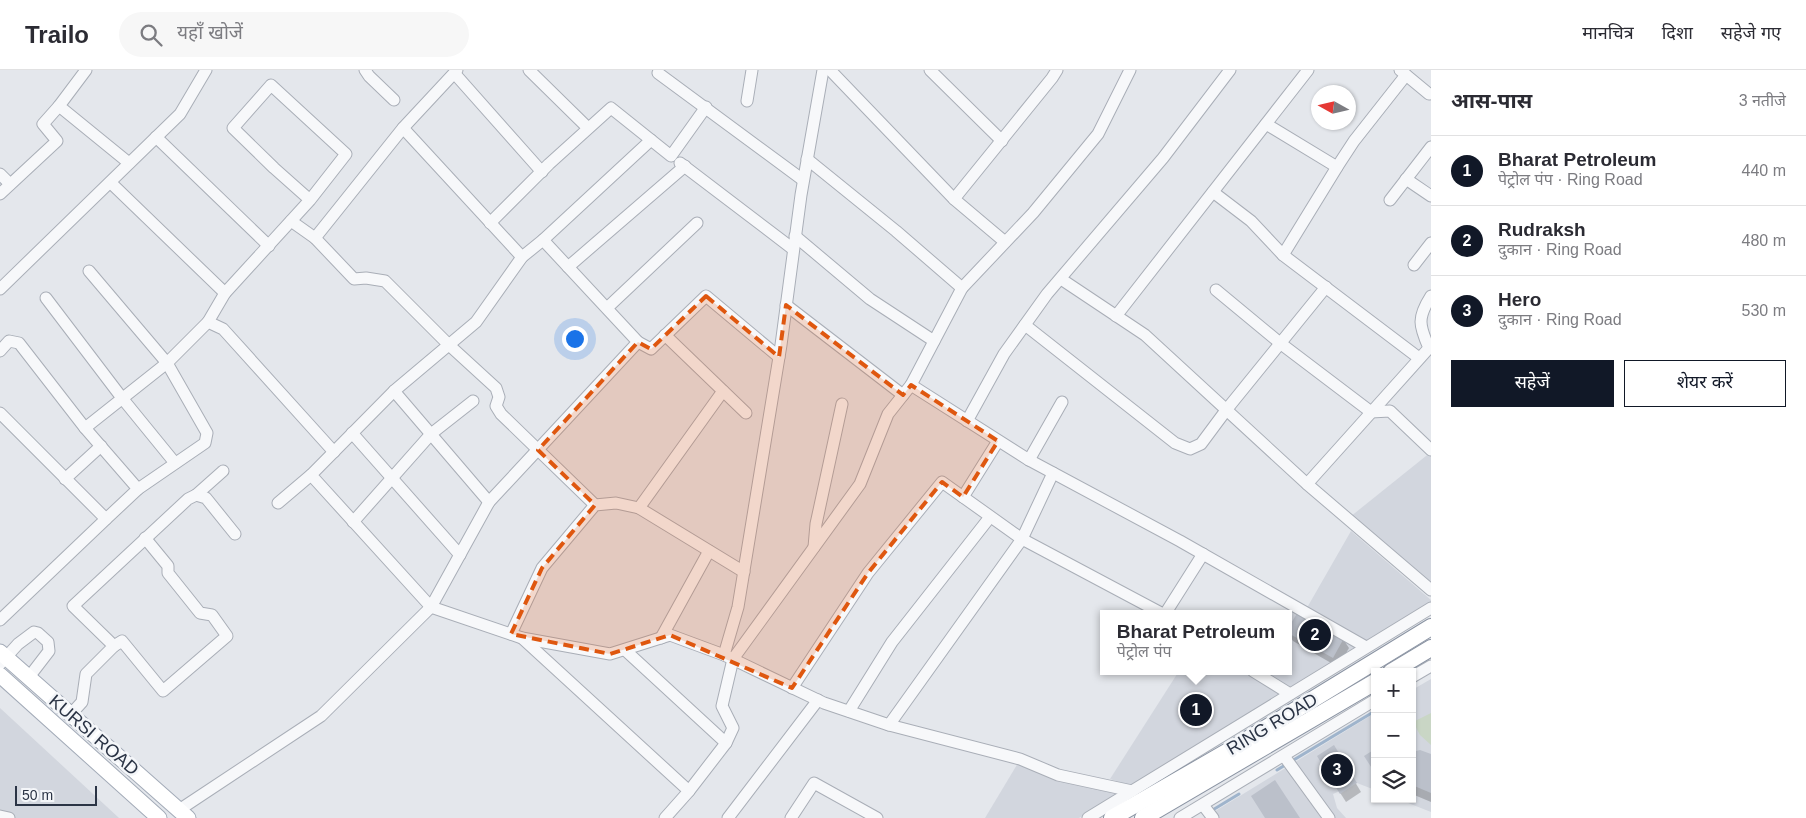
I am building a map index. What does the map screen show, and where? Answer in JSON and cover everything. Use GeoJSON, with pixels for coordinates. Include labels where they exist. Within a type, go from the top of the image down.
{"type":"FeatureCollection","features":[{"type":"Feature","properties":{"kind":"highway","name":"RING ROAD"},"geometry":{"type":"LineString","coordinates":[[1112,818],[1230,750],[1431,627]]}},
{"type":"Feature","properties":{"kind":"highway"},"geometry":{"type":"LineString","coordinates":[[1398,668],[1431,648]]}},
{"type":"Feature","properties":{"kind":"highway","name":"RING ROAD"},"geometry":{"type":"LineString","coordinates":[[1143,818],[1371,684]]}},
{"type":"Feature","properties":{"kind":"main road","name":"KURSI ROAD"},"geometry":{"type":"LineString","coordinates":[[2,658],[29,677],[184,814]]}},
{"type":"Feature","properties":{"kind":"main road","name":"KURSI ROAD"},"geometry":{"type":"LineString","coordinates":[[0,674],[158,818]]}},
{"type":"Feature","properties":{"kind":"street"},"geometry":{"type":"LineString","coordinates":[[0,194],[57,141],[43,124],[86,70]]}},
{"type":"Feature","properties":{"kind":"street"},"geometry":{"type":"LineString","coordinates":[[0,289],[180,114],[206,70]]}},
{"type":"Feature","properties":{"kind":"street"},"geometry":{"type":"LineString","coordinates":[[529,70],[588,128]]}},
{"type":"Feature","properties":{"kind":"street"},"geometry":{"type":"LineString","coordinates":[[747,101],[752,70]]}},
{"type":"Feature","properties":{"kind":"street"},"geometry":{"type":"LineString","coordinates":[[665,818],[689,791],[726,743],[733,728],[722,706],[728,657],[738,608],[779,357],[793,249],[823,70]]}},
{"type":"Feature","properties":{"kind":"street"},"geometry":{"type":"LineString","coordinates":[[830,70],[954,199],[1005,242]]}},
{"type":"Feature","properties":{"kind":"street"},"geometry":{"type":"LineString","coordinates":[[930,70],[1002,140]]}},
{"type":"Feature","properties":{"kind":"street"},"geometry":{"type":"LineString","coordinates":[[954,199],[1056,70]]}},
{"type":"Feature","properties":{"kind":"street"},"geometry":{"type":"LineString","coordinates":[[728,657],[813,549],[860,484],[888,414],[911,385],[962,288],[1033,213],[1098,134],[1130,70]]}},
{"type":"Feature","properties":{"kind":"street"},"geometry":{"type":"LineString","coordinates":[[967,421],[1004,354],[1025,325],[1061,279],[1164,158],[1230,70]]}},
{"type":"Feature","properties":{"kind":"street"},"geometry":{"type":"LineString","coordinates":[[1116,316],[1308,70]]}},
{"type":"Feature","properties":{"kind":"street"},"geometry":{"type":"LineString","coordinates":[[369,72],[394,100]]}},
{"type":"Feature","properties":{"kind":"street"},"geometry":{"type":"LineString","coordinates":[[315,238],[403,128],[456,72],[542,172]]}},
{"type":"Feature","properties":{"kind":"street"},"geometry":{"type":"LineString","coordinates":[[1283,255],[1336,167],[1403,72],[1429,94]]}},
{"type":"Feature","properties":{"kind":"street"},"geometry":{"type":"LineString","coordinates":[[658,73],[804,180]]}},
{"type":"Feature","properties":{"kind":"street"},"geometry":{"type":"LineString","coordinates":[[85,428],[166,363],[208,322],[225,293],[310,200],[346,154],[271,85],[234,128],[274,168],[310,200]]}},
{"type":"Feature","properties":{"kind":"street"},"geometry":{"type":"LineString","coordinates":[[59,106],[129,164]]}},
{"type":"Feature","properties":{"kind":"street"},"geometry":{"type":"LineString","coordinates":[[671,156],[706,107]]}},
{"type":"Feature","properties":{"kind":"street"},"geometry":{"type":"LineString","coordinates":[[490,223],[611,108],[793,249]]}},
{"type":"Feature","properties":{"kind":"street"},"geometry":{"type":"LineString","coordinates":[[1266,124],[1336,167]]}},
{"type":"Feature","properties":{"kind":"street"},"geometry":{"type":"LineString","coordinates":[[403,128],[522,257]]}},
{"type":"Feature","properties":{"kind":"street"},"geometry":{"type":"LineString","coordinates":[[156,137],[269,246]]}},
{"type":"Feature","properties":{"kind":"street"},"geometry":{"type":"LineString","coordinates":[[278,504],[311,475],[394,392],[476,322],[522,257],[543,240],[651,140]]}},
{"type":"Feature","properties":{"kind":"street"},"geometry":{"type":"LineString","coordinates":[[1390,200],[1431,147]]}},
{"type":"Feature","properties":{"kind":"street"},"geometry":{"type":"LineString","coordinates":[[807,160],[896,231],[962,288]]}},
{"type":"Feature","properties":{"kind":"street"},"geometry":{"type":"LineString","coordinates":[[568,267],[685,166]]}},
{"type":"Feature","properties":{"kind":"street"},"geometry":{"type":"LineString","coordinates":[[0,174],[10,184]]}},
{"type":"Feature","properties":{"kind":"street"},"geometry":{"type":"LineString","coordinates":[[1406,179],[1431,196]]}},
{"type":"Feature","properties":{"kind":"street"},"geometry":{"type":"LineString","coordinates":[[111,183],[225,293]]}},
{"type":"Feature","properties":{"kind":"street"},"geometry":{"type":"LineString","coordinates":[[1213,192],[1251,222],[1283,255],[1419,358]]}},
{"type":"Feature","properties":{"kind":"street"},"geometry":{"type":"LineString","coordinates":[[291,221],[315,238],[354,280],[366,278],[385,281],[449,345],[496,388],[499,396],[496,406],[498,410],[595,505]]}},
{"type":"Feature","properties":{"kind":"street"},"geometry":{"type":"LineString","coordinates":[[607,308],[697,223]]}},
{"type":"Feature","properties":{"kind":"street"},"geometry":{"type":"LineString","coordinates":[[795,236],[870,299],[934,341]]}},
{"type":"Feature","properties":{"kind":"street"},"geometry":{"type":"LineString","coordinates":[[543,240],[638,342],[651,349],[706,296],[779,357]]}},
{"type":"Feature","properties":{"kind":"street"},"geometry":{"type":"LineString","coordinates":[[1414,265],[1431,243]]}},
{"type":"Feature","properties":{"kind":"street"},"geometry":{"type":"LineString","coordinates":[[0,620],[138,489],[205,443],[207,433],[166,363],[88,271]]}},
{"type":"Feature","properties":{"kind":"street"},"geometry":{"type":"LineString","coordinates":[[1061,279],[1145,335],[1307,484],[1431,590]]}},
{"type":"Feature","properties":{"kind":"street"},"geometry":{"type":"LineString","coordinates":[[1025,325],[1174,443],[1190,449],[1202,444],[1227,409],[1326,287]]}},
{"type":"Feature","properties":{"kind":"street"},"geometry":{"type":"LineString","coordinates":[[1216,290],[1280,343],[1371,412],[1390,411],[1431,450]]}},
{"type":"Feature","properties":{"kind":"street"},"geometry":{"type":"LineString","coordinates":[[1307,484],[1429,348],[1421,330],[1422,311],[1431,296]]}},
{"type":"Feature","properties":{"kind":"street"},"geometry":{"type":"LineString","coordinates":[[46,298],[122,398],[176,463]]}},
{"type":"Feature","properties":{"kind":"street"},"geometry":{"type":"LineString","coordinates":[[786,305],[903,395]]}},
{"type":"Feature","properties":{"kind":"street"},"geometry":{"type":"LineString","coordinates":[[208,322],[223,329],[334,452]]}},
{"type":"Feature","properties":{"kind":"street"},"geometry":{"type":"LineString","coordinates":[[665,335],[746,413]]}},
{"type":"Feature","properties":{"kind":"street"},"geometry":{"type":"LineString","coordinates":[[0,351],[9,341],[19,342],[85,428],[138,489]]}},
{"type":"Feature","properties":{"kind":"street"},"geometry":{"type":"LineString","coordinates":[[184,814],[321,716],[431,607],[489,502],[638,342]]}},
{"type":"Feature","properties":{"kind":"street"},"geometry":{"type":"LineString","coordinates":[[911,385],[1029,460],[1203,554],[1366,647]]}},
{"type":"Feature","properties":{"kind":"street"},"geometry":{"type":"LineString","coordinates":[[639,508],[723,391]]}},
{"type":"Feature","properties":{"kind":"street"},"geometry":{"type":"LineString","coordinates":[[394,392],[489,502]]}},
{"type":"Feature","properties":{"kind":"street"},"geometry":{"type":"LineString","coordinates":[[353,522],[431,434],[473,401]]}},
{"type":"Feature","properties":{"kind":"street"},"geometry":{"type":"LineString","coordinates":[[1029,460],[1062,402]]}},
{"type":"Feature","properties":{"kind":"street"},"geometry":{"type":"LineString","coordinates":[[813,549],[816,524],[842,404]]}},
{"type":"Feature","properties":{"kind":"street"},"geometry":{"type":"LineString","coordinates":[[0,413],[106,519]]}},
{"type":"Feature","properties":{"kind":"street"},"geometry":{"type":"LineString","coordinates":[[352,434],[460,555]]}},
{"type":"Feature","properties":{"kind":"street"},"geometry":{"type":"LineString","coordinates":[[962,497],[998,441]]}},
{"type":"Feature","properties":{"kind":"street"},"geometry":{"type":"LineString","coordinates":[[65,479],[101,446]]}},
{"type":"Feature","properties":{"kind":"street"},"geometry":{"type":"LineString","coordinates":[[114,646],[73,606],[188,498],[196,495],[223,471]]}},
{"type":"Feature","properties":{"kind":"street"},"geometry":{"type":"LineString","coordinates":[[890,725],[1022,539],[1053,473]]}},
{"type":"Feature","properties":{"kind":"street"},"geometry":{"type":"LineString","coordinates":[[311,475],[431,607],[516,636],[610,654],[670,635],[728,657],[818,700],[890,725],[1020,759],[1058,775],[1132,791]]}},
{"type":"Feature","properties":{"kind":"street"},"geometry":{"type":"LineString","coordinates":[[792,688],[868,573],[942,482],[1022,539],[1156,610]]}},
{"type":"Feature","properties":{"kind":"street"},"geometry":{"type":"LineString","coordinates":[[196,495],[206,498],[235,534]]}},
{"type":"Feature","properties":{"kind":"street"},"geometry":{"type":"LineString","coordinates":[[516,636],[542,568],[595,505],[616,503],[639,508],[744,572]]}},
{"type":"Feature","properties":{"kind":"street"},"geometry":{"type":"LineString","coordinates":[[849,711],[892,642],[990,517]]}},
{"type":"Feature","properties":{"kind":"street"},"geometry":{"type":"LineString","coordinates":[[71,714],[82,702],[86,674],[114,646],[122,641],[163,690],[227,636],[212,615],[200,613],[168,573],[168,566],[145,538]]}},
{"type":"Feature","properties":{"kind":"street"},"geometry":{"type":"LineString","coordinates":[[661,638],[709,551]]}},
{"type":"Feature","properties":{"kind":"street"},"geometry":{"type":"LineString","coordinates":[[1167,610],[1203,554]]}},
{"type":"Feature","properties":{"kind":"street"},"geometry":{"type":"LineString","coordinates":[[1088,818],[1431,608]]}},
{"type":"Feature","properties":{"kind":"street"},"geometry":{"type":"LineString","coordinates":[[2,658],[23,639],[34,632],[43,637],[48,642],[49,651],[29,677]]}},
{"type":"Feature","properties":{"kind":"street"},"geometry":{"type":"LineString","coordinates":[[516,636],[689,791]]}},
{"type":"Feature","properties":{"kind":"street"},"geometry":{"type":"LineString","coordinates":[[624,650],[726,743]]}},
{"type":"Feature","properties":{"kind":"street"},"geometry":{"type":"LineString","coordinates":[[1416,675],[1431,666]]}},
{"type":"Feature","properties":{"kind":"street"},"geometry":{"type":"LineString","coordinates":[[1259,675],[1290,694]]}},
{"type":"Feature","properties":{"kind":"street"},"geometry":{"type":"LineString","coordinates":[[728,818],[818,700]]}},
{"type":"Feature","properties":{"kind":"street"},"geometry":{"type":"LineString","coordinates":[[1180,818],[1208,812],[1288,762],[1371,703]]}},
{"type":"Feature","properties":{"kind":"street"},"geometry":{"type":"LineString","coordinates":[[1288,762],[1329,818]]}},
{"type":"Feature","properties":{"kind":"street"},"geometry":{"type":"LineString","coordinates":[[791,818],[814,783],[877,818]]}},
{"type":"Feature","properties":{"kind":"street"},"geometry":{"type":"LineString","coordinates":[[0,816],[9,818]]}},
{"type":"Feature","properties":{"kind":"highlighted area"},"geometry":{"type":"Polygon","coordinates":[[[706,296],[779,357],[786,305],[903,395],[911,385],[998,441],[963,497],[942,482],[868,573],[792,688],[670,635],[610,654],[511,634],[542,568],[595,505],[538,450],[638,342],[651,349],[706,296]]]}},
{"type":"Feature","properties":{"kind":"shaded area"},"geometry":{"type":"Polygon","coordinates":[[[1431,452],[1431,588],[1350,517],[1431,452]]]}},
{"type":"Feature","properties":{"kind":"shaded area"},"geometry":{"type":"Polygon","coordinates":[[[1351,531],[1431,600],[1431,605],[1289,688],[1270,675],[1292,675],[1291,610],[1292,608],[1308,606],[1351,531]]]}},
{"type":"Feature","properties":{"kind":"shaded area"},"geometry":{"type":"Polygon","coordinates":[[[1176,675],[1253,675],[1284,693],[1132,786],[1110,779],[1176,675]]]}},
{"type":"Feature","properties":{"kind":"shaded area"},"geometry":{"type":"Polygon","coordinates":[[[1431,679],[1431,812],[1408,803],[1416,803],[1416,688],[1431,679]]]}},
{"type":"Feature","properties":{"kind":"shaded area"},"geometry":{"type":"Polygon","coordinates":[[[0,708],[119,818],[0,818],[0,708]]]}},
{"type":"Feature","properties":{"kind":"shaded area"},"geometry":{"type":"Polygon","coordinates":[[[1371,715],[1371,788],[1357,783],[1333,794],[1337,808],[1346,818],[1204,818],[1371,715]]]}},
{"type":"Feature","properties":{"kind":"shaded area"},"geometry":{"type":"Polygon","coordinates":[[[1018,763],[1119,793],[1079,818],[985,818],[1018,763]]]}},
{"type":"Feature","properties":{"kind":"green space"},"geometry":{"type":"Polygon","coordinates":[[[1431,713],[1431,745],[1420,735],[1416,728],[1416,720],[1431,713]]]}},
{"type":"Feature","properties":{"kind":"building"},"geometry":{"type":"Polygon","coordinates":[[[1298,612],[1344,638],[1333,658],[1292,635],[1292,622],[1298,612]]]}},
{"type":"Feature","properties":{"kind":"building"},"geometry":{"type":"Polygon","coordinates":[[[1334,745],[1357,783],[1340,794],[1317,756],[1334,745]]]}},
{"type":"Feature","properties":{"kind":"building"},"geometry":{"type":"Polygon","coordinates":[[[1420,750],[1431,754],[1431,793],[1416,787],[1416,751],[1420,750]]]}},
{"type":"Feature","properties":{"kind":"building"},"geometry":{"type":"Polygon","coordinates":[[[1371,752],[1371,767],[1364,756],[1371,752]]]}},
{"type":"Feature","properties":{"kind":"building"},"geometry":{"type":"Polygon","coordinates":[[[1275,780],[1300,818],[1265,818],[1251,796],[1275,780]]]}},
{"type":"Feature","properties":{"kind":"waterway"},"geometry":{"type":"LineString","coordinates":[[1277,770],[1372,713]]}},
{"type":"Feature","properties":{"kind":"waterway"},"geometry":{"type":"LineString","coordinates":[[1211,811],[1239,794]]}},
{"type":"Feature","properties":{"kind":"place","name":"Rudraksh"},"geometry":{"type":"Point","coordinates":[1315,635]}},
{"type":"Feature","properties":{"kind":"place","name":"Bharat Petroleum"},"geometry":{"type":"Point","coordinates":[1196,710]}},
{"type":"Feature","properties":{"kind":"place","name":"Hero"},"geometry":{"type":"Point","coordinates":[1337,770]}}]}
